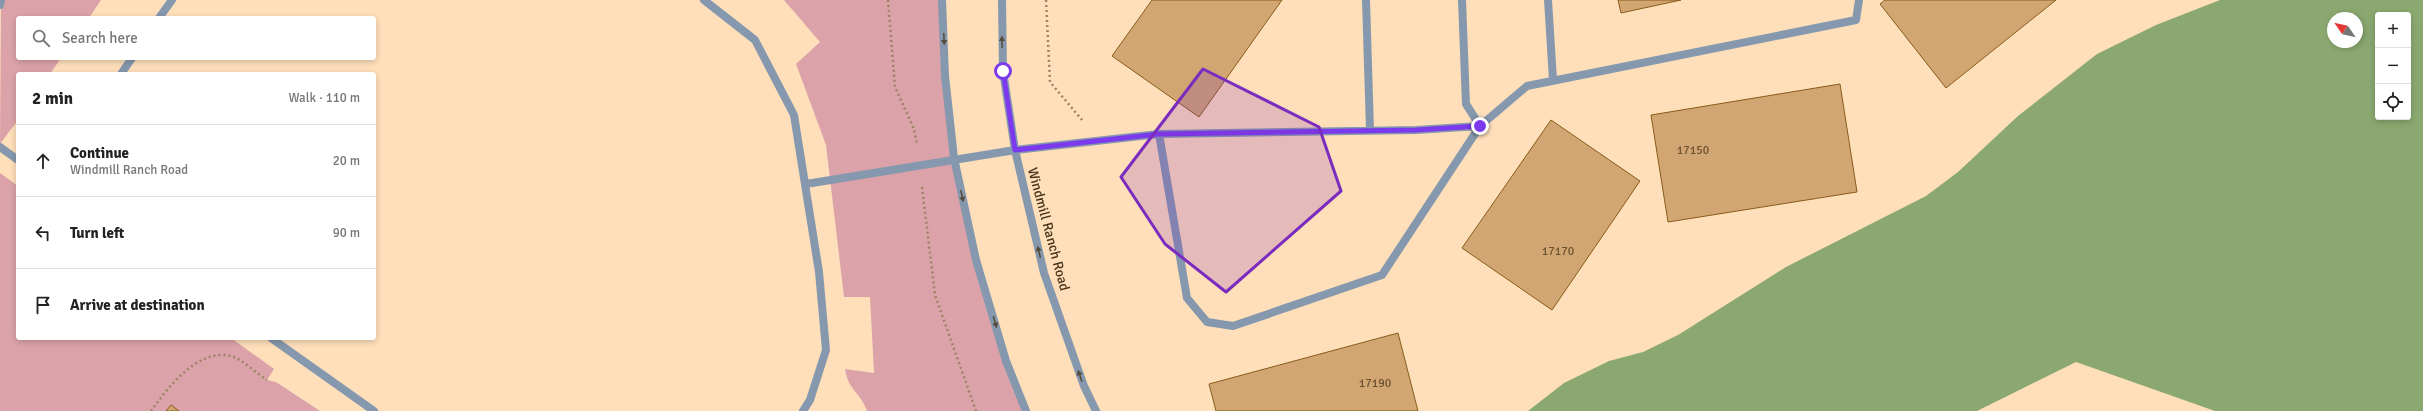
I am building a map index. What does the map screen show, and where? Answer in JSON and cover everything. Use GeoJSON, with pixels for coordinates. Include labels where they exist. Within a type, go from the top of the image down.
{"type":"FeatureCollection","features":[{"type":"Feature","properties":{"kind":"street"},"geometry":{"type":"LineString","coordinates":[[0,5],[1,0]]}},
{"type":"Feature","properties":{"kind":"street"},"geometry":{"type":"LineString","coordinates":[[160,16],[172,0]]}},
{"type":"Feature","properties":{"kind":"street"},"geometry":{"type":"LineString","coordinates":[[704,0],[755,40],[794,115],[820,272],[826,350],[810,400],[803,411]]}},
{"type":"Feature","properties":{"kind":"street"},"geometry":{"type":"LineString","coordinates":[[942,0],[945,76],[954,158],[976,260],[1006,361],[1026,411]]}},
{"type":"Feature","properties":{"kind":"street","name":"Windmill Ranch Road"},"geometry":{"type":"LineString","coordinates":[[1002,0],[1003,71],[1015,150],[1044,273],[1084,386],[1096,411]]}},
{"type":"Feature","properties":{"kind":"street"},"geometry":{"type":"LineString","coordinates":[[1366,0],[1370,130]]}},
{"type":"Feature","properties":{"kind":"street"},"geometry":{"type":"LineString","coordinates":[[1462,0],[1466,104],[1480,126]]}},
{"type":"Feature","properties":{"kind":"street"},"geometry":{"type":"LineString","coordinates":[[1548,0],[1553,80]]}},
{"type":"Feature","properties":{"kind":"street"},"geometry":{"type":"LineString","coordinates":[[1159,134],[1187,298],[1207,322],[1233,326],[1382,275],[1480,126],[1527,86],[1856,20],[1859,0]]}},
{"type":"Feature","properties":{"kind":"street"},"geometry":{"type":"LineString","coordinates":[[122,72],[131,60]]}},
{"type":"Feature","properties":{"kind":"street"},"geometry":{"type":"LineString","coordinates":[[806,184],[954,158],[1159,134],[1370,130],[1480,126]]}},
{"type":"Feature","properties":{"kind":"street"},"geometry":{"type":"LineString","coordinates":[[0,147],[16,159]]}},
{"type":"Feature","properties":{"kind":"street"},"geometry":{"type":"LineString","coordinates":[[274,340],[374,411]]}},
{"type":"Feature","properties":{"kind":"path"},"geometry":{"type":"LineString","coordinates":[[888,0],[895,87],[914,129],[920,164],[935,295],[976,411]]}},
{"type":"Feature","properties":{"kind":"path"},"geometry":{"type":"LineString","coordinates":[[1046,0],[1050,82],[1099,140]]}},
{"type":"Feature","properties":{"kind":"path"},"geometry":{"type":"LineString","coordinates":[[151,411],[169,386],[185,370],[215,355],[232,356],[267,380]]}},
{"type":"Feature","properties":{"kind":"highlighted area"},"geometry":{"type":"Polygon","coordinates":[[[1203,69],[1319,127],[1341,191],[1226,292],[1165,244],[1121,177],[1203,69]]]}},
{"type":"Feature","properties":{"kind":"shaded area"},"geometry":{"type":"Polygon","coordinates":[[[1,0],[101,0],[90,16],[16,16],[16,60],[60,60],[51,72],[16,72],[16,123],[0,144],[1,0]]]}},
{"type":"Feature","properties":{"kind":"shaded area"},"geometry":{"type":"Polygon","coordinates":[[[784,0],[942,0],[954,158],[976,260],[1026,411],[867,411],[849,382],[845,369],[874,373],[870,297],[844,297],[826,145],[796,64],[820,42],[784,0]]]}},
{"type":"Feature","properties":{"kind":"shaded area"},"geometry":{"type":"Polygon","coordinates":[[[2220,0],[2423,0],[2423,411],[2215,411],[2076,362],[1977,411],[1528,411],[1564,383],[1609,361],[1643,352],[1678,335],[1786,267],[1926,196],[1958,172],[2018,116],[2097,54],[2156,25],[2220,0]]]}},
{"type":"Feature","properties":{"kind":"shaded area"},"geometry":{"type":"Polygon","coordinates":[[[0,173],[16,185],[16,340],[234,340],[274,369],[267,380],[276,382],[320,411],[0,411],[0,173]]]}},
{"type":"Feature","properties":{"kind":"building"},"geometry":{"type":"Polygon","coordinates":[[[1152,0],[1282,0],[1199,117],[1112,56],[1152,0]]]}},
{"type":"Feature","properties":{"kind":"building"},"geometry":{"type":"Polygon","coordinates":[[[1618,0],[1681,0],[1621,13],[1618,0]]]}},
{"type":"Feature","properties":{"kind":"building"},"geometry":{"type":"Polygon","coordinates":[[[1885,0],[2056,0],[1946,88],[1880,4],[1885,0]]]}},
{"type":"Feature","properties":{"kind":"building"},"geometry":{"type":"Polygon","coordinates":[[[1840,84],[1857,192],[1668,222],[1651,115],[1840,84]]]}},
{"type":"Feature","properties":{"kind":"building"},"geometry":{"type":"Polygon","coordinates":[[[1551,120],[1640,181],[1552,310],[1462,248],[1551,120]]]}},
{"type":"Feature","properties":{"kind":"building"},"geometry":{"type":"Polygon","coordinates":[[[1398,333],[1418,411],[1216,411],[1209,384],[1398,333]]]}},
{"type":"Feature","properties":{"kind":"building"},"geometry":{"type":"Polygon","coordinates":[[[171,405],[179,411],[166,411],[171,405]]]}},
{"type":"Feature","properties":{"kind":"route"},"geometry":{"type":"LineString","coordinates":[[1003,71],[1015,150],[1159,134],[1416,130],[1480,126]]}}]}
